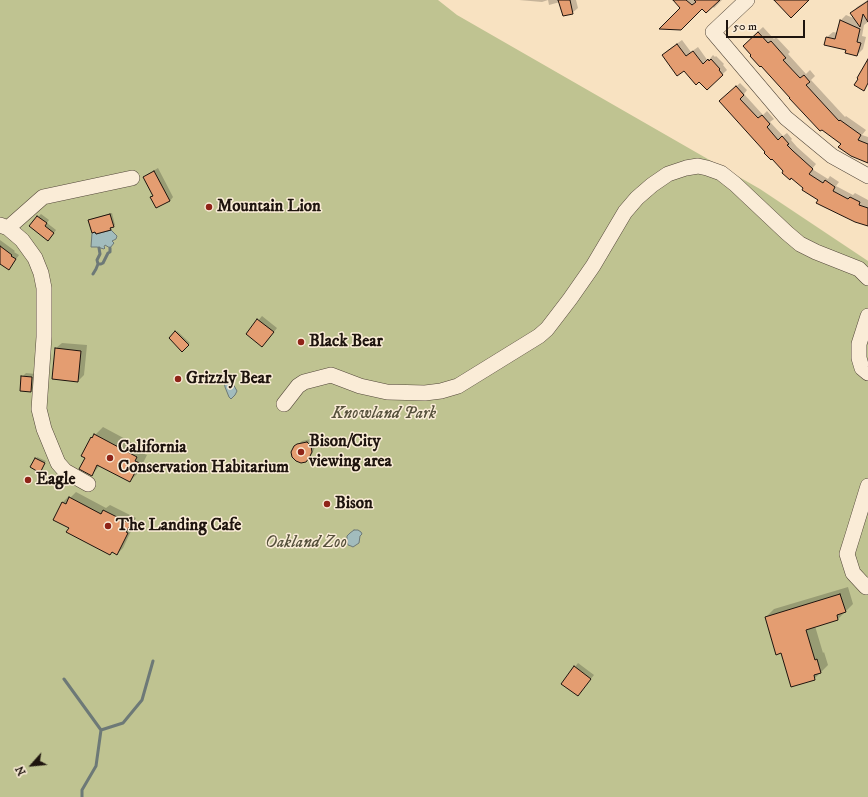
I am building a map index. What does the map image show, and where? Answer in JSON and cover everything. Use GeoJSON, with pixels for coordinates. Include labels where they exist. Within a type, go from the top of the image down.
{"type":"FeatureCollection","features":[{"type":"Feature","properties":{"kind":"street"},"geometry":{"type":"LineString","coordinates":[[747,0],[713,32],[786,118],[832,156],[868,176]]}},
{"type":"Feature","properties":{"kind":"street"},"geometry":{"type":"LineString","coordinates":[[284,404],[298,386],[304,382],[331,375],[360,386],[387,392],[425,393],[441,391],[458,386],[539,336],[547,329],[593,266],[625,212],[637,198],[668,174],[686,168],[698,166],[720,173],[735,184],[787,234],[800,244],[858,269],[868,278]]}},
{"type":"Feature","properties":{"kind":"street"},"geometry":{"type":"LineString","coordinates":[[88,484],[65,471],[58,463],[44,428],[39,409],[44,337],[44,288],[41,273],[35,258],[22,240],[4,226],[43,197],[132,178]]}},
{"type":"Feature","properties":{"kind":"street"},"geometry":{"type":"LineString","coordinates":[[868,316],[859,344],[859,358],[862,368],[868,373]]}},
{"type":"Feature","properties":{"kind":"street"},"geometry":{"type":"LineString","coordinates":[[868,486],[848,554],[853,573],[866,587],[868,585]]}},
{"type":"Feature","properties":{"kind":"green space","name":"Knowland Park"},"geometry":{"type":"Polygon","coordinates":[[[0,0],[438,0],[457,15],[760,189],[868,261],[868,797],[0,797],[0,0]]]}},
{"type":"Feature","properties":{"kind":"water"},"geometry":{"type":"Polygon","coordinates":[[[111,230],[117,236],[116,239],[112,241],[114,243],[110,248],[105,245],[104,249],[91,247],[92,233],[95,232],[96,234],[111,230]]]}},
{"type":"Feature","properties":{"kind":"water"},"geometry":{"type":"Polygon","coordinates":[[[224,376],[228,376],[230,378],[233,377],[232,382],[237,391],[231,399],[225,387],[223,379],[224,376]]]}},
{"type":"Feature","properties":{"kind":"water"},"geometry":{"type":"Polygon","coordinates":[[[354,530],[358,530],[362,534],[360,536],[359,543],[353,547],[348,545],[347,536],[354,530]]]}},
{"type":"Feature","properties":{"kind":"building"},"geometry":{"type":"Polygon","coordinates":[[[558,0],[570,0],[573,14],[563,16],[558,0]]]}},
{"type":"Feature","properties":{"kind":"building"},"geometry":{"type":"Polygon","coordinates":[[[673,0],[686,0],[692,5],[696,2],[694,0],[720,0],[706,13],[702,9],[681,30],[659,29],[680,8],[673,0]]]}},
{"type":"Feature","properties":{"kind":"building"},"geometry":{"type":"Polygon","coordinates":[[[774,0],[809,0],[791,18],[774,0]]]}},
{"type":"Feature","properties":{"kind":"building"},"geometry":{"type":"Polygon","coordinates":[[[868,1],[868,22],[863,14],[860,27],[850,13],[868,1]]]}},
{"type":"Feature","properties":{"kind":"building"},"geometry":{"type":"Polygon","coordinates":[[[840,20],[860,29],[857,42],[861,43],[857,56],[845,53],[846,50],[824,45],[826,37],[835,39],[840,20]]]}},
{"type":"Feature","properties":{"kind":"building"},"geometry":{"type":"Polygon","coordinates":[[[758,32],[768,43],[771,41],[786,58],[783,60],[800,78],[804,75],[810,82],[806,85],[839,121],[840,120],[861,135],[858,140],[868,144],[868,163],[851,156],[838,147],[841,144],[822,130],[820,131],[761,66],[760,67],[750,56],[751,55],[743,46],[758,32]]]}},
{"type":"Feature","properties":{"kind":"building"},"geometry":{"type":"Polygon","coordinates":[[[677,44],[686,56],[693,51],[703,64],[708,59],[709,61],[711,59],[723,75],[707,90],[699,82],[696,85],[684,71],[677,76],[662,55],[677,44]]]}},
{"type":"Feature","properties":{"kind":"building"},"geometry":{"type":"Polygon","coordinates":[[[868,59],[868,83],[864,91],[854,85],[868,59]]]}},
{"type":"Feature","properties":{"kind":"building"},"geometry":{"type":"Polygon","coordinates":[[[736,86],[744,95],[740,99],[758,118],[762,115],[770,124],[767,127],[778,140],[782,136],[789,144],[787,145],[813,169],[809,174],[823,183],[825,180],[835,187],[833,191],[848,199],[850,197],[860,202],[859,205],[868,208],[868,226],[855,222],[816,203],[818,200],[802,190],[803,188],[782,173],[783,171],[764,153],[765,152],[719,101],[736,86]]]}},
{"type":"Feature","properties":{"kind":"building"},"geometry":{"type":"Polygon","coordinates":[[[154,171],[170,201],[156,208],[150,197],[153,196],[143,177],[154,171]]]}},
{"type":"Feature","properties":{"kind":"building"},"geometry":{"type":"Polygon","coordinates":[[[110,214],[114,227],[110,228],[111,230],[96,234],[95,232],[92,233],[88,220],[110,214]]]}},
{"type":"Feature","properties":{"kind":"building"},"geometry":{"type":"Polygon","coordinates":[[[37,216],[47,223],[45,226],[54,233],[48,241],[29,226],[37,216]]]}},
{"type":"Feature","properties":{"kind":"building"},"geometry":{"type":"Polygon","coordinates":[[[0,246],[16,259],[9,270],[0,264],[0,246]]]}},
{"type":"Feature","properties":{"kind":"building"},"geometry":{"type":"Polygon","coordinates":[[[257,319],[274,332],[262,347],[246,334],[257,319]]]}},
{"type":"Feature","properties":{"kind":"building"},"geometry":{"type":"Polygon","coordinates":[[[175,331],[189,345],[182,352],[169,338],[175,331]]]}},
{"type":"Feature","properties":{"kind":"building"},"geometry":{"type":"Polygon","coordinates":[[[55,348],[81,351],[78,382],[52,379],[55,348]]]}},
{"type":"Feature","properties":{"kind":"building"},"geometry":{"type":"Polygon","coordinates":[[[21,376],[32,377],[31,392],[20,391],[21,376]]]}},
{"type":"Feature","properties":{"kind":"building","name":"California Conservation Habitarium"},"geometry":{"type":"Polygon","coordinates":[[[94,434],[137,457],[135,461],[140,463],[130,482],[97,465],[92,476],[79,469],[85,458],[81,456],[94,434]]]}},
{"type":"Feature","properties":{"kind":"building","name":"Bison/City viewing area"},"geometry":{"type":"Polygon","coordinates":[[[307,442],[311,446],[312,452],[309,458],[306,462],[301,463],[296,461],[292,457],[291,452],[294,446],[307,442]]]}},
{"type":"Feature","properties":{"kind":"building"},"geometry":{"type":"Polygon","coordinates":[[[35,458],[45,463],[40,473],[30,467],[35,458]]]}},
{"type":"Feature","properties":{"kind":"building"},"geometry":{"type":"Polygon","coordinates":[[[69,497],[101,514],[103,510],[131,524],[126,532],[128,533],[117,555],[112,552],[110,555],[66,532],[69,528],[53,520],[62,502],[66,504],[69,497]]]}},
{"type":"Feature","properties":{"kind":"building"},"geometry":{"type":"Polygon","coordinates":[[[840,594],[846,612],[837,615],[838,620],[806,630],[815,660],[817,659],[821,673],[814,675],[815,680],[791,687],[781,653],[776,655],[765,617],[840,594]]]}},
{"type":"Feature","properties":{"kind":"building"},"geometry":{"type":"Polygon","coordinates":[[[574,666],[591,679],[578,696],[561,684],[574,666]]]}},
{"type":"Feature","properties":{"kind":"waterway"},"geometry":{"type":"LineString","coordinates":[[93,274],[98,264],[97,260],[100,254],[99,248]]}},
{"type":"Feature","properties":{"kind":"waterway"},"geometry":{"type":"LineString","coordinates":[[98,264],[103,263],[110,252],[110,248]]}},
{"type":"Feature","properties":{"kind":"waterway"},"geometry":{"type":"LineString","coordinates":[[82,797],[82,790],[96,766],[101,730],[123,723],[142,700],[153,661]]}},
{"type":"Feature","properties":{"kind":"waterway"},"geometry":{"type":"LineString","coordinates":[[64,679],[101,730]]}},
{"type":"Feature","properties":{"kind":"place","name":"Mountain Lion"},"geometry":{"type":"Point","coordinates":[209,207]}},
{"type":"Feature","properties":{"kind":"place","name":"Black Bear"},"geometry":{"type":"Point","coordinates":[301,342]}},
{"type":"Feature","properties":{"kind":"place","name":"Grizzly Bear"},"geometry":{"type":"Point","coordinates":[178,379]}},
{"type":"Feature","properties":{"kind":"place","name":"Bison/City viewing area"},"geometry":{"type":"Point","coordinates":[301,452]}},
{"type":"Feature","properties":{"kind":"place","name":"California Conservation Habitarium"},"geometry":{"type":"Point","coordinates":[110,458]}},
{"type":"Feature","properties":{"kind":"place","name":"Eagle"},"geometry":{"type":"Point","coordinates":[28,480]}},
{"type":"Feature","properties":{"kind":"place","name":"Bison"},"geometry":{"type":"Point","coordinates":[327,504]}},
{"type":"Feature","properties":{"kind":"place","name":"The Landing Cafe"},"geometry":{"type":"Point","coordinates":[108,526]}},
{"type":"Feature","properties":{"kind":"park label","name":"Oakland Zoo"},"geometry":{"type":"Point","coordinates":[306,543]}}]}
